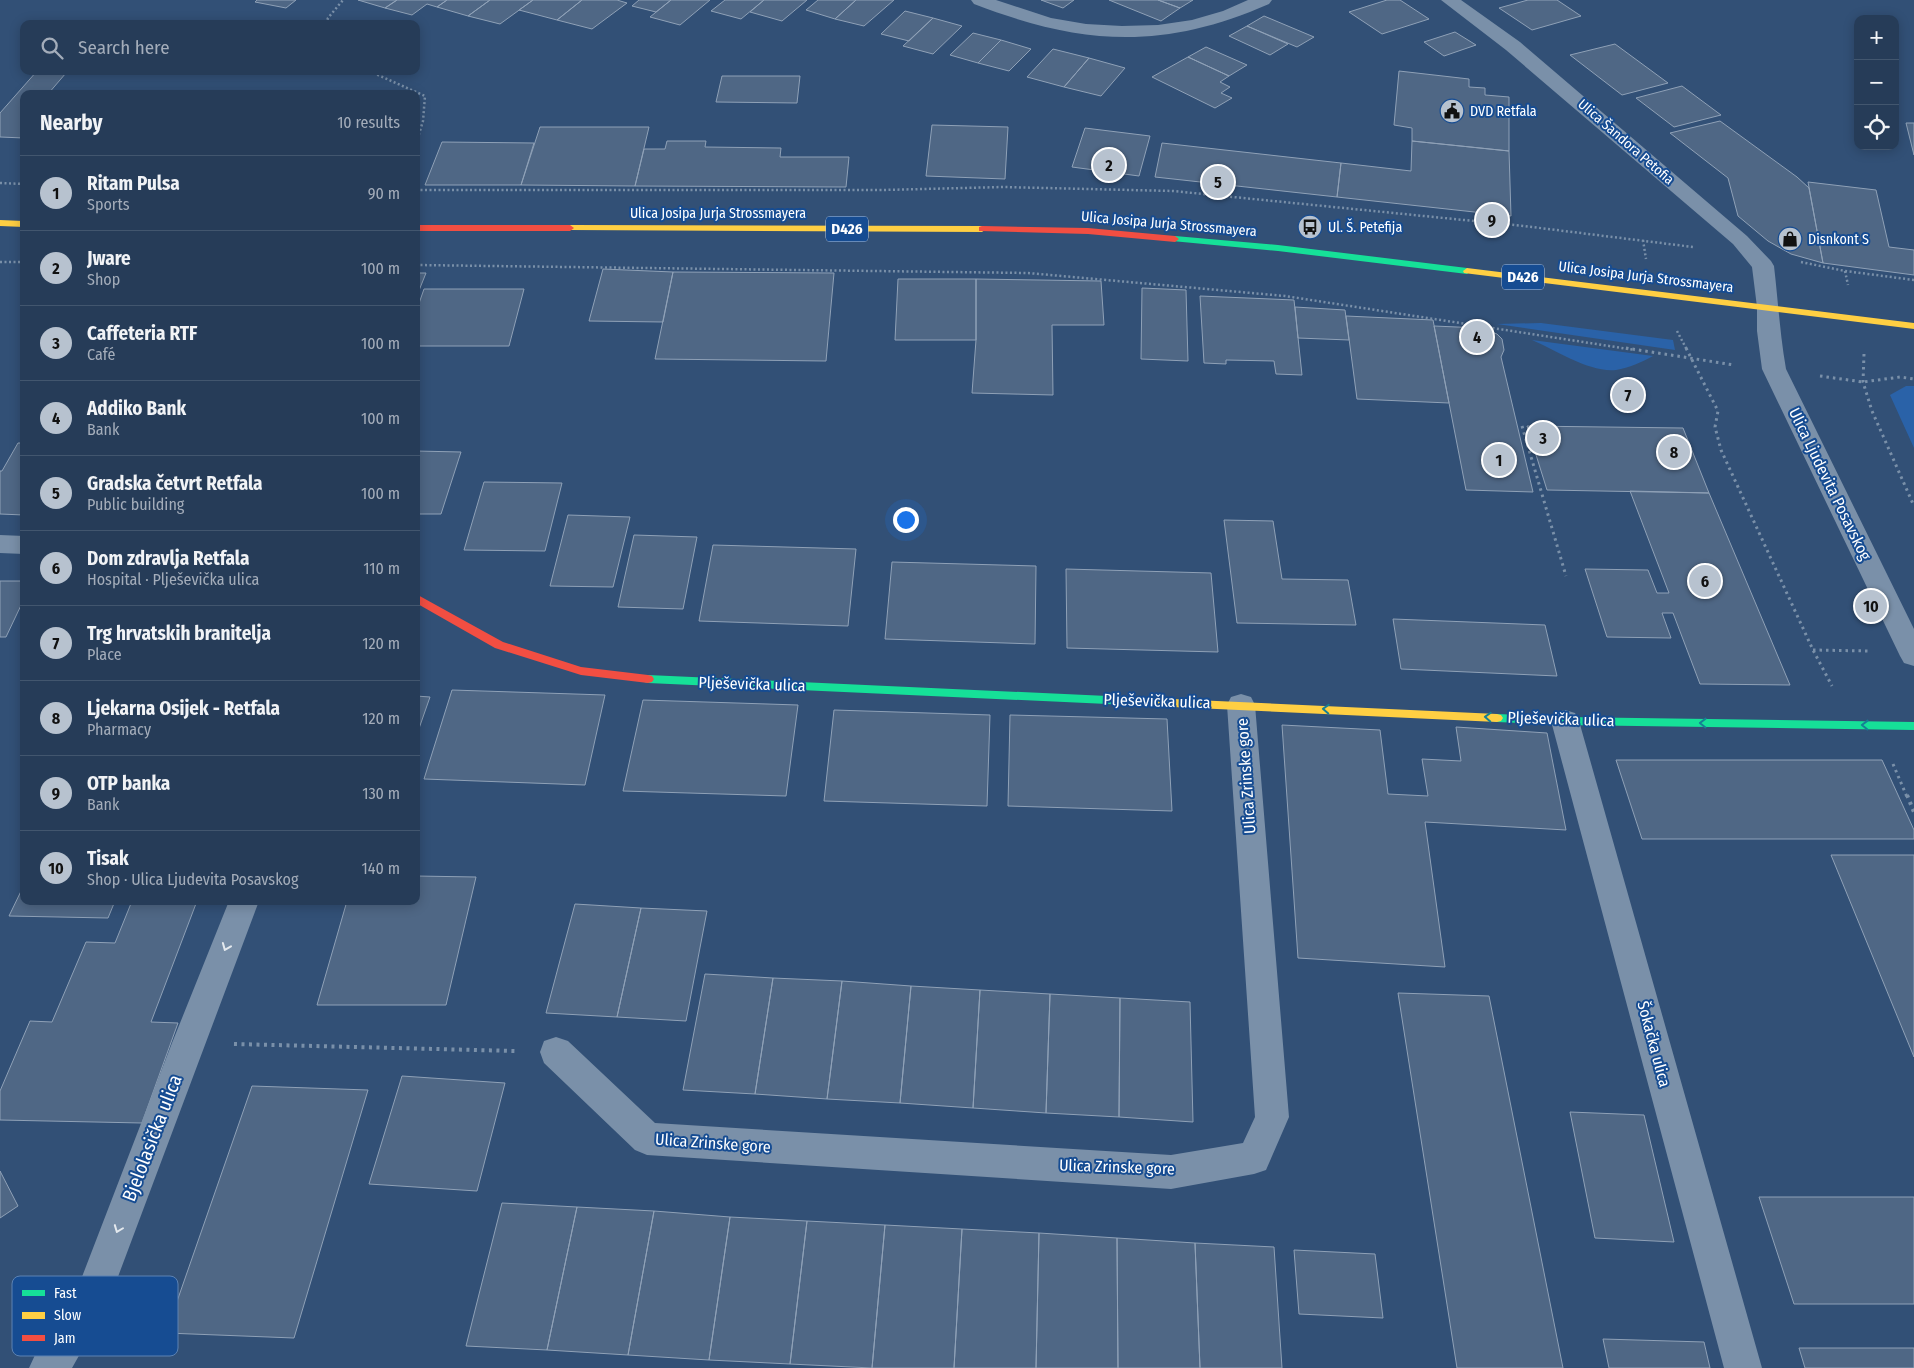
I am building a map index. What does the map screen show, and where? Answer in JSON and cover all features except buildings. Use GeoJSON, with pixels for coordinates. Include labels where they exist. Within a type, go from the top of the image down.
{"type":"FeatureCollection","features":[{"type":"Feature","properties":{"kind":"main road"},"geometry":{"type":"LineString","coordinates":[[0,223],[20,224]]}},
{"type":"Feature","properties":{"kind":"main road","name":"Ulica Josipa Jurja Strossmayera"},"geometry":{"type":"LineString","coordinates":[[420,228],[977,229],[1088,232],[1278,248],[1658,293],[1914,326]]}},
{"type":"Feature","properties":{"kind":"main road","name":"Plješevička ulica"},"geometry":{"type":"LineString","coordinates":[[420,600],[499,645],[581,671],[654,680],[1565,720],[1914,726]]}},
{"type":"Feature","properties":{"kind":"street"},"geometry":{"type":"LineString","coordinates":[[980,0],[1041,22],[1082,30],[1122,33],[1165,30],[1203,24],[1263,0]]}},
{"type":"Feature","properties":{"kind":"street","name":"Ulica Šandora Petofia"},"geometry":{"type":"LineString","coordinates":[[1450,0],[1513,46],[1740,240],[1763,266],[1768,307]]}},
{"type":"Feature","properties":{"kind":"street","name":"Ulica Ljudevita Posavskog"},"geometry":{"type":"LineString","coordinates":[[1768,307],[1768,332],[1774,370],[1913,653]]}},
{"type":"Feature","properties":{"kind":"street"},"geometry":{"type":"LineString","coordinates":[[0,544],[20,545]]}},
{"type":"Feature","properties":{"kind":"street","name":"Ulica Zrinske gore"},"geometry":{"type":"LineString","coordinates":[[556,1052],[647,1139],[1171,1172],[1254,1158],[1272,1117],[1241,705]]}},
{"type":"Feature","properties":{"kind":"street","name":"Šokačka ulica"},"geometry":{"type":"LineString","coordinates":[[1565,720],[1743,1368]]}},
{"type":"Feature","properties":{"kind":"street","name":"Bjelolasička ulica"},"geometry":{"type":"LineString","coordinates":[[100,1276],[188,1042],[242,905]]}},
{"type":"Feature","properties":{"kind":"street","name":"Bjelolasička ulica"},"geometry":{"type":"LineString","coordinates":[[48,1368],[58,1356]]}},
{"type":"Feature","properties":{"kind":"path"},"geometry":{"type":"LineString","coordinates":[[327,20],[343,0]]}},
{"type":"Feature","properties":{"kind":"path"},"geometry":{"type":"LineString","coordinates":[[378,75],[411,90]]}},
{"type":"Feature","properties":{"kind":"path"},"geometry":{"type":"LineString","coordinates":[[420,94],[424,96],[423,121],[420,131]]}},
{"type":"Feature","properties":{"kind":"path"},"geometry":{"type":"LineString","coordinates":[[0,183],[20,184]]}},
{"type":"Feature","properties":{"kind":"path"},"geometry":{"type":"LineString","coordinates":[[1643,240],[1648,266],[1658,293],[1718,411],[1715,427],[1721,450],[1814,650],[1853,725],[1860,745],[1885,748],[1914,812]]}},
{"type":"Feature","properties":{"kind":"path"},"geometry":{"type":"LineString","coordinates":[[0,262],[20,262]]}},
{"type":"Feature","properties":{"kind":"path"},"geometry":{"type":"LineString","coordinates":[[420,265],[1028,274],[1285,296],[1692,358],[1864,382],[1900,377],[1914,378]]}},
{"type":"Feature","properties":{"kind":"path"},"geometry":{"type":"LineString","coordinates":[[1845,271],[1864,344],[1864,382],[1872,411],[1914,506]]}},
{"type":"Feature","properties":{"kind":"path"},"geometry":{"type":"LineString","coordinates":[[1522,426],[1566,576]]}},
{"type":"Feature","properties":{"kind":"path"},"geometry":{"type":"LineString","coordinates":[[1814,650],[1913,653]]}},
{"type":"Feature","properties":{"kind":"path"},"geometry":{"type":"LineString","coordinates":[[188,1042],[556,1052]]}},
{"type":"Feature","properties":{"kind":"shaded area"},"geometry":{"type":"Polygon","coordinates":[[[1541,323],[1673,340],[1675,350],[1497,324],[1541,323]]]}},
{"type":"Feature","properties":{"kind":"shaded area"},"geometry":{"type":"Polygon","coordinates":[[[1532,340],[1653,356],[1626,368],[1606,370],[1573,360],[1532,340]]]}},
{"type":"Feature","properties":{"kind":"shaded area"},"geometry":{"type":"Polygon","coordinates":[[[1906,386],[1914,386],[1914,448],[1890,395],[1906,386]]]}},
{"type":"Feature","properties":{"kind":"traffic: fast"},"geometry":{"type":"LineString","coordinates":[[1175,239],[1278,248],[1467,271]]}},
{"type":"Feature","properties":{"kind":"traffic: fast"},"geometry":{"type":"LineString","coordinates":[[648,679],[1129,701]]}},
{"type":"Feature","properties":{"kind":"traffic: fast"},"geometry":{"type":"LineString","coordinates":[[1497,718],[1565,721],[1914,726]]}},
{"type":"Feature","properties":{"kind":"traffic: slow"},"geometry":{"type":"LineString","coordinates":[[0,223],[20,224]]}},
{"type":"Feature","properties":{"kind":"traffic: slow"},"geometry":{"type":"LineString","coordinates":[[570,228],[982,229]]}},
{"type":"Feature","properties":{"kind":"traffic: slow"},"geometry":{"type":"LineString","coordinates":[[1467,271],[1914,326]]}},
{"type":"Feature","properties":{"kind":"traffic: slow"},"geometry":{"type":"LineString","coordinates":[[1129,701],[1497,718]]}},
{"type":"Feature","properties":{"kind":"traffic: jam"},"geometry":{"type":"LineString","coordinates":[[420,228],[570,228]]}},
{"type":"Feature","properties":{"kind":"traffic: jam"},"geometry":{"type":"LineString","coordinates":[[982,229],[1088,231],[1175,239]]}},
{"type":"Feature","properties":{"kind":"traffic: jam"},"geometry":{"type":"LineString","coordinates":[[420,600],[499,645],[581,671],[648,679]]}},
{"type":"Feature","properties":{"kind":"place","name":"DVD Retfala"},"geometry":{"type":"Point","coordinates":[1452,111]}},
{"type":"Feature","properties":{"kind":"place","name":"Jware"},"geometry":{"type":"Point","coordinates":[1109,165]}},
{"type":"Feature","properties":{"kind":"place","name":"Gradska četvrt Retfala"},"geometry":{"type":"Point","coordinates":[1218,182]}},
{"type":"Feature","properties":{"kind":"place","name":"OTP banka"},"geometry":{"type":"Point","coordinates":[1492,220]}},
{"type":"Feature","properties":{"kind":"place","name":"Ul. Š. Petefija"},"geometry":{"type":"Point","coordinates":[1310,227]}},
{"type":"Feature","properties":{"kind":"place","name":"Disnkont S"},"geometry":{"type":"Point","coordinates":[1790,239]}},
{"type":"Feature","properties":{"kind":"place","name":"Addiko Bank"},"geometry":{"type":"Point","coordinates":[1477,337]}},
{"type":"Feature","properties":{"kind":"place","name":"Trg hrvatskih branitelja"},"geometry":{"type":"Point","coordinates":[1628,395]}},
{"type":"Feature","properties":{"kind":"place","name":"Caffeteria RTF"},"geometry":{"type":"Point","coordinates":[1543,438]}},
{"type":"Feature","properties":{"kind":"place","name":"Ljekarna Osijek - Retfala"},"geometry":{"type":"Point","coordinates":[1674,452]}},
{"type":"Feature","properties":{"kind":"place","name":"Ritam Pulsa"},"geometry":{"type":"Point","coordinates":[1499,460]}},
{"type":"Feature","properties":{"kind":"place","name":"Dom zdravlja Retfala"},"geometry":{"type":"Point","coordinates":[1705,581]}},
{"type":"Feature","properties":{"kind":"place","name":"Tisak"},"geometry":{"type":"Point","coordinates":[1871,606]}}]}
